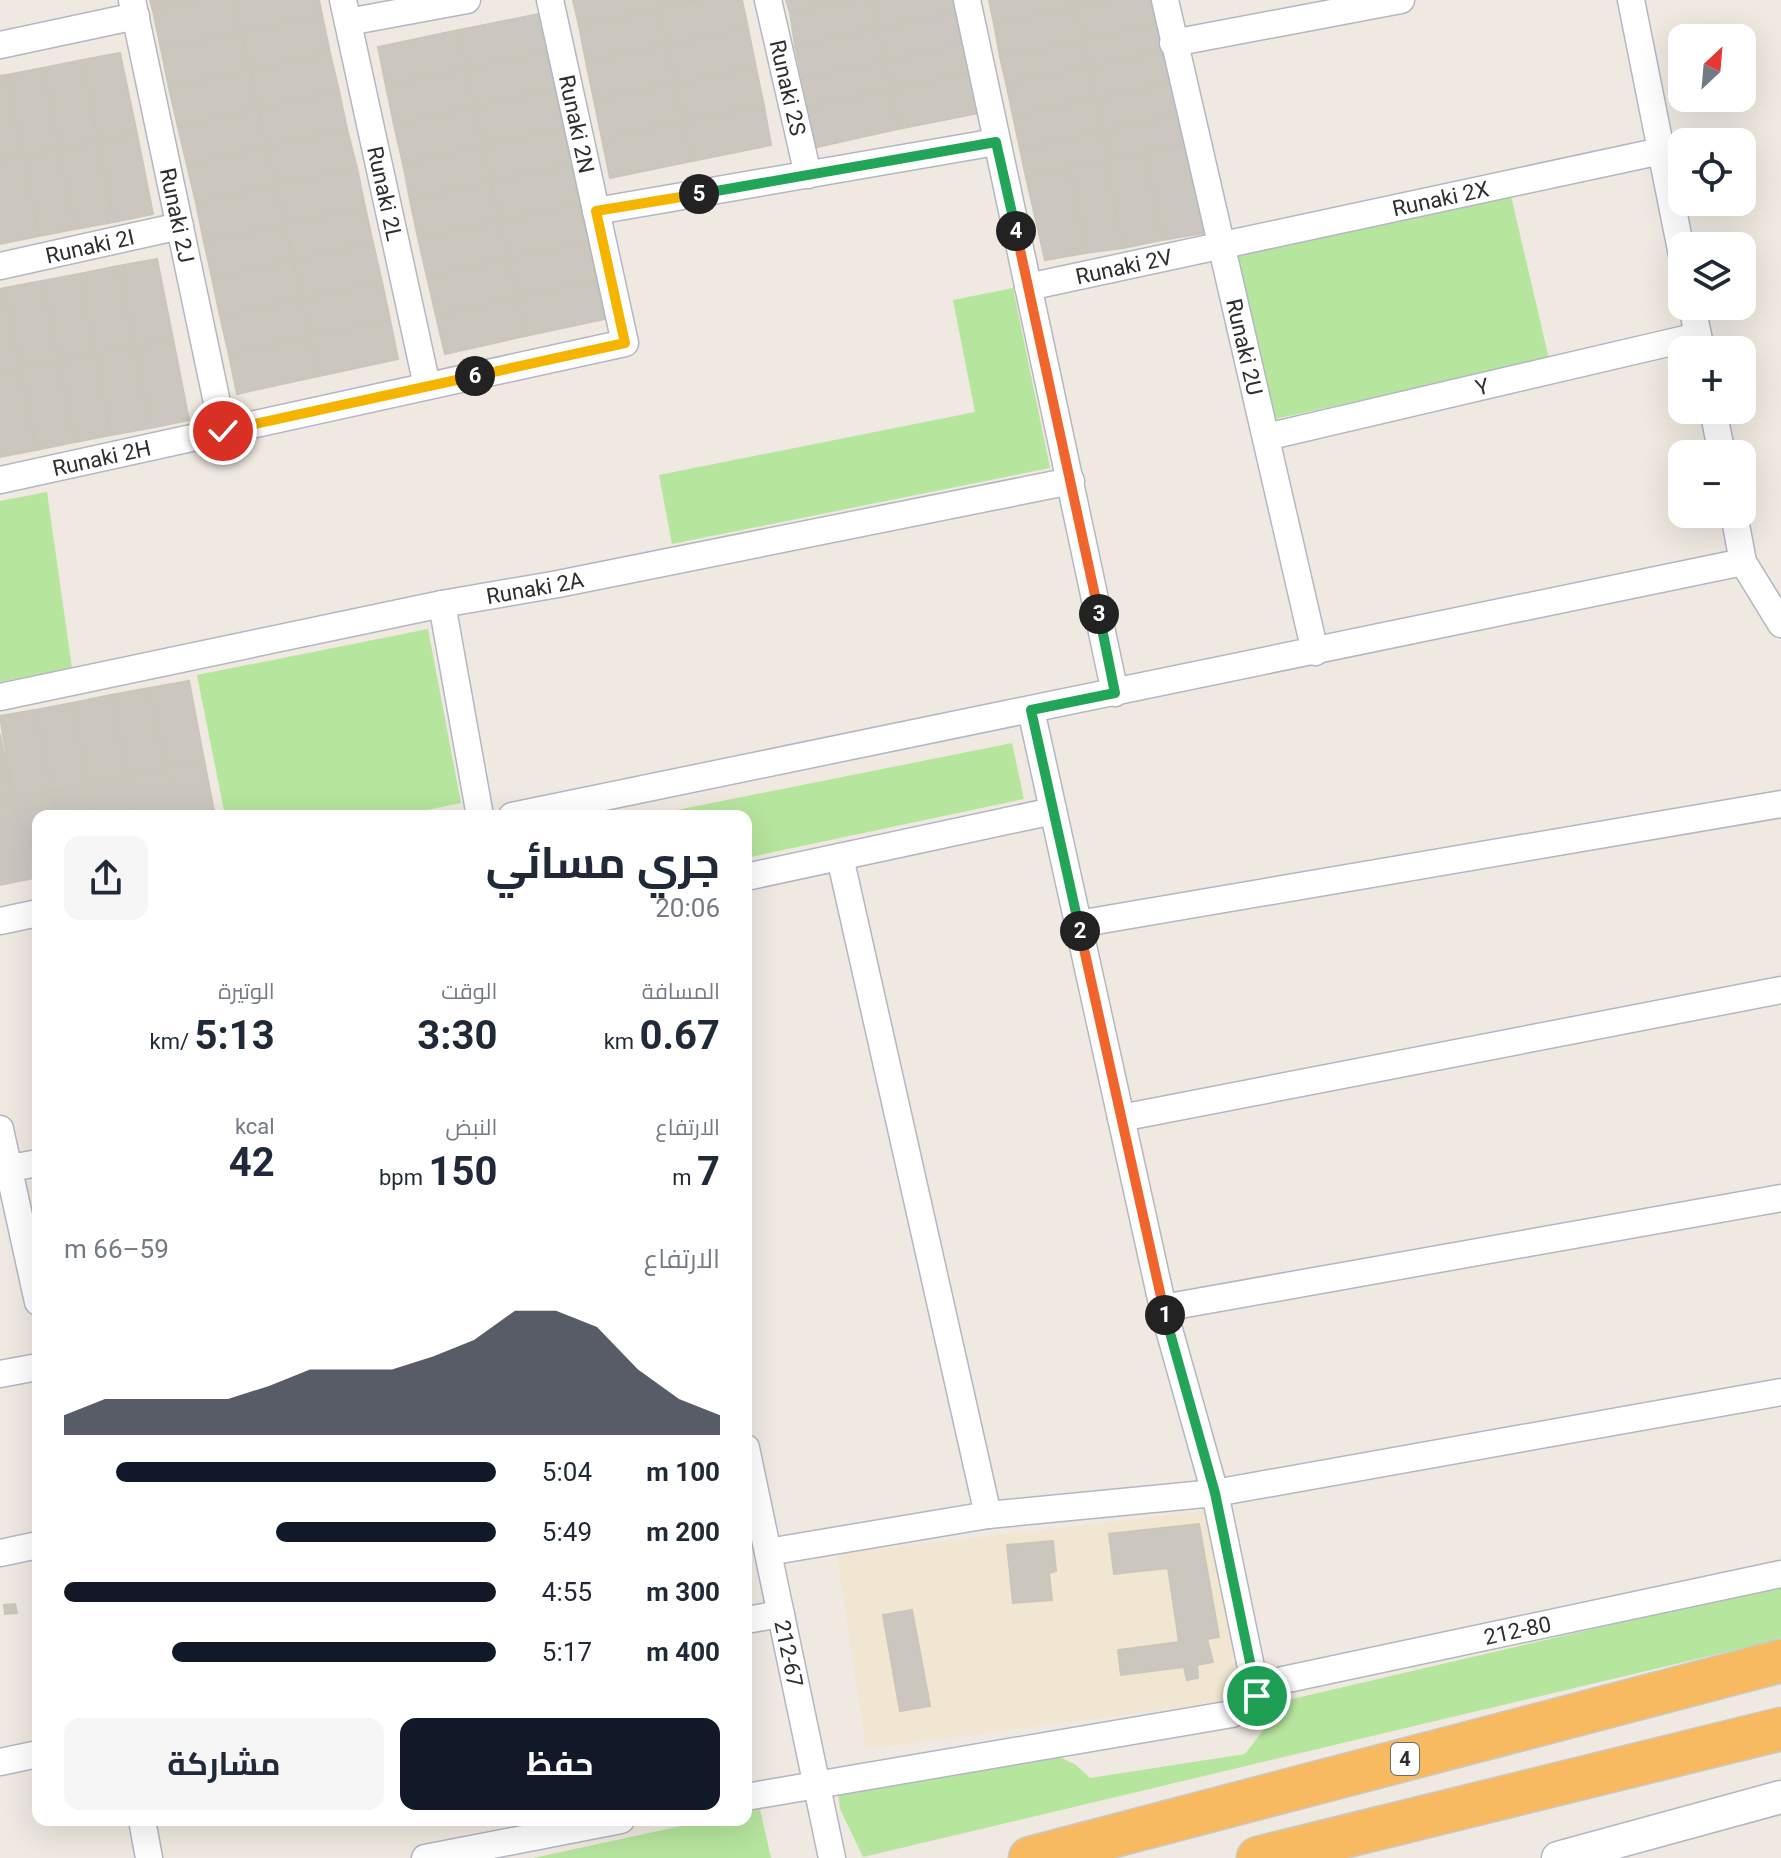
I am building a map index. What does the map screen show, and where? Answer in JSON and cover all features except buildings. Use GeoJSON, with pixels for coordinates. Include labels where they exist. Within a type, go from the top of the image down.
{"type":"FeatureCollection","features":[{"type":"Feature","properties":{"kind":"highway","name":"4"},"geometry":{"type":"LineString","coordinates":[[1030,1858],[1781,1661]]}},
{"type":"Feature","properties":{"kind":"highway"},"geometry":{"type":"LineString","coordinates":[[1258,1858],[1775,1732]]}},
{"type":"Feature","properties":{"kind":"highway"},"geometry":{"type":"LineString","coordinates":[[1436,1751],[1450,1810]]}},
{"type":"Feature","properties":{"kind":"highway"},"geometry":{"type":"LineString","coordinates":[[1354,1772],[1367,1829]]}},
{"type":"Feature","properties":{"kind":"street"},"geometry":{"type":"LineString","coordinates":[[345,11],[467,0]]}},
{"type":"Feature","properties":{"kind":"street","name":"Runaki 2N"},"geometry":{"type":"LineString","coordinates":[[550,0],[625,343]]}},
{"type":"Feature","properties":{"kind":"street","name":"Runaki 2S"},"geometry":{"type":"LineString","coordinates":[[768,0],[808,175]]}},
{"type":"Feature","properties":{"kind":"street"},"geometry":{"type":"LineString","coordinates":[[967,0],[1115,693]]}},
{"type":"Feature","properties":{"kind":"street","name":"Runaki 2U"},"geometry":{"type":"LineString","coordinates":[[1165,0],[1315,652]]}},
{"type":"Feature","properties":{"kind":"street"},"geometry":{"type":"LineString","coordinates":[[1173,43],[1401,0]]}},
{"type":"Feature","properties":{"kind":"street"},"geometry":{"type":"LineString","coordinates":[[1631,0],[1677,232]]}},
{"type":"Feature","properties":{"kind":"street"},"geometry":{"type":"LineString","coordinates":[[0,45],[134,8]]}},
{"type":"Feature","properties":{"kind":"street","name":"Runaki 2J"},"geometry":{"type":"LineString","coordinates":[[134,8],[223,431]]}},
{"type":"Feature","properties":{"kind":"street","name":"Runaki 2L"},"geometry":{"type":"LineString","coordinates":[[345,11],[427,386]]}},
{"type":"Feature","properties":{"kind":"street"},"geometry":{"type":"LineString","coordinates":[[596,211],[996,142]]}},
{"type":"Feature","properties":{"kind":"street","name":"Runaki 2X"},"geometry":{"type":"LineString","coordinates":[[1220,246],[1661,151]]}},
{"type":"Feature","properties":{"kind":"street","name":"Runaki 2I"},"geometry":{"type":"LineString","coordinates":[[0,266],[180,226]]}},
{"type":"Feature","properties":{"kind":"street","name":"Runaki 2V"},"geometry":{"type":"LineString","coordinates":[[1028,287],[1220,246]]}},
{"type":"Feature","properties":{"kind":"street","name":"Runaki 2H"},"geometry":{"type":"LineString","coordinates":[[0,480],[625,343]]}},
{"type":"Feature","properties":{"kind":"street","name":"Y"},"geometry":{"type":"LineString","coordinates":[[1266,437],[1668,350]]}},
{"type":"Feature","properties":{"kind":"street","name":"Runaki 2A"},"geometry":{"type":"LineString","coordinates":[[0,697],[442,604],[574,581],[1071,481]]}},
{"type":"Feature","properties":{"kind":"street"},"geometry":{"type":"LineString","coordinates":[[1737,528],[1743,562],[1781,624]]}},
{"type":"Feature","properties":{"kind":"street"},"geometry":{"type":"LineString","coordinates":[[571,810],[611,806],[1031,710],[1743,562]]}},
{"type":"Feature","properties":{"kind":"street"},"geometry":{"type":"LineString","coordinates":[[442,604],[479,810]]}},
{"type":"Feature","properties":{"kind":"street"},"geometry":{"type":"LineString","coordinates":[[1031,710],[1163,1308],[1215,1493],[1257,1696]]}},
{"type":"Feature","properties":{"kind":"street"},"geometry":{"type":"LineString","coordinates":[[1078,924],[1781,804]]}},
{"type":"Feature","properties":{"kind":"street"},"geometry":{"type":"LineString","coordinates":[[752,876],[1053,811]]}},
{"type":"Feature","properties":{"kind":"street"},"geometry":{"type":"LineString","coordinates":[[840,857],[988,1515]]}},
{"type":"Feature","properties":{"kind":"street"},"geometry":{"type":"LineString","coordinates":[[0,921],[32,914]]}},
{"type":"Feature","properties":{"kind":"street"},"geometry":{"type":"LineString","coordinates":[[1121,1118],[1781,990]]}},
{"type":"Feature","properties":{"kind":"street"},"geometry":{"type":"LineString","coordinates":[[0,1129],[4,1169],[32,1279]]}},
{"type":"Feature","properties":{"kind":"street"},"geometry":{"type":"LineString","coordinates":[[4,1169],[32,1164]]}},
{"type":"Feature","properties":{"kind":"street"},"geometry":{"type":"LineString","coordinates":[[1163,1308],[1781,1198]]}},
{"type":"Feature","properties":{"kind":"street"},"geometry":{"type":"LineString","coordinates":[[0,1374],[32,1368]]}},
{"type":"Feature","properties":{"kind":"street"},"geometry":{"type":"LineString","coordinates":[[768,1552],[988,1515],[1215,1493],[1781,1392]]}},
{"type":"Feature","properties":{"kind":"street","name":"212-67"},"geometry":{"type":"LineString","coordinates":[[752,1476],[832,1858]]}},
{"type":"Feature","properties":{"kind":"street"},"geometry":{"type":"LineString","coordinates":[[0,1553],[32,1546]]}},
{"type":"Feature","properties":{"kind":"street","name":"212-80"},"geometry":{"type":"LineString","coordinates":[[752,1796],[1232,1714],[1246,1708],[1257,1696],[1283,1680],[1781,1574]]}},
{"type":"Feature","properties":{"kind":"street"},"geometry":{"type":"LineString","coordinates":[[752,1619],[781,1614]]}},
{"type":"Feature","properties":{"kind":"street"},"geometry":{"type":"LineString","coordinates":[[0,1762],[32,1755]]}},
{"type":"Feature","properties":{"kind":"street"},"geometry":{"type":"LineString","coordinates":[[1558,1858],[1781,1797]]}},
{"type":"Feature","properties":{"kind":"street"},"geometry":{"type":"LineString","coordinates":[[143,1826],[149,1858]]}},
{"type":"Feature","properties":{"kind":"street"},"geometry":{"type":"LineString","coordinates":[[425,1858],[590,1826]]}},
{"type":"Feature","properties":{"kind":"shaded area"},"geometry":{"type":"Polygon","coordinates":[[[1211,1510],[1245,1699],[866,1749],[837,1554],[1211,1510]]]}},
{"type":"Feature","properties":{"kind":"green space"},"geometry":{"type":"Polygon","coordinates":[[[1511,196],[1549,359],[1275,419],[1236,254],[1511,196]]]}},
{"type":"Feature","properties":{"kind":"green space"},"geometry":{"type":"Polygon","coordinates":[[[1013,288],[1050,468],[672,544],[659,475],[975,412],[953,300],[1013,288]]]}},
{"type":"Feature","properties":{"kind":"green space"},"geometry":{"type":"Polygon","coordinates":[[[47,492],[72,668],[0,682],[0,501],[47,492]]]}},
{"type":"Feature","properties":{"kind":"green space"},"geometry":{"type":"Polygon","coordinates":[[[428,629],[461,803],[427,810],[224,810],[197,675],[428,629]]]}},
{"type":"Feature","properties":{"kind":"green space"},"geometry":{"type":"Polygon","coordinates":[[[1012,743],[1024,799],[752,857],[752,810],[677,810],[1012,743]]]}},
{"type":"Feature","properties":{"kind":"green space"},"geometry":{"type":"Polygon","coordinates":[[[1781,1585],[1781,1639],[863,1857],[840,1809],[838,1793],[873,1780],[1060,1757],[1076,1765],[1090,1778],[1245,1754],[1271,1720],[1270,1706],[1275,1703],[1781,1585]]]}},
{"type":"Feature","properties":{"kind":"green space"},"geometry":{"type":"Polygon","coordinates":[[[760,1809],[771,1858],[533,1858],[681,1826],[752,1826],[752,1811],[760,1809]]]}},
{"type":"Feature","properties":{"kind":"route"},"geometry":{"type":"LineString","coordinates":[[223,431],[625,343],[596,211],[996,142],[1115,693],[1031,710],[1163,1308],[1215,1493],[1257,1696]]}}]}
